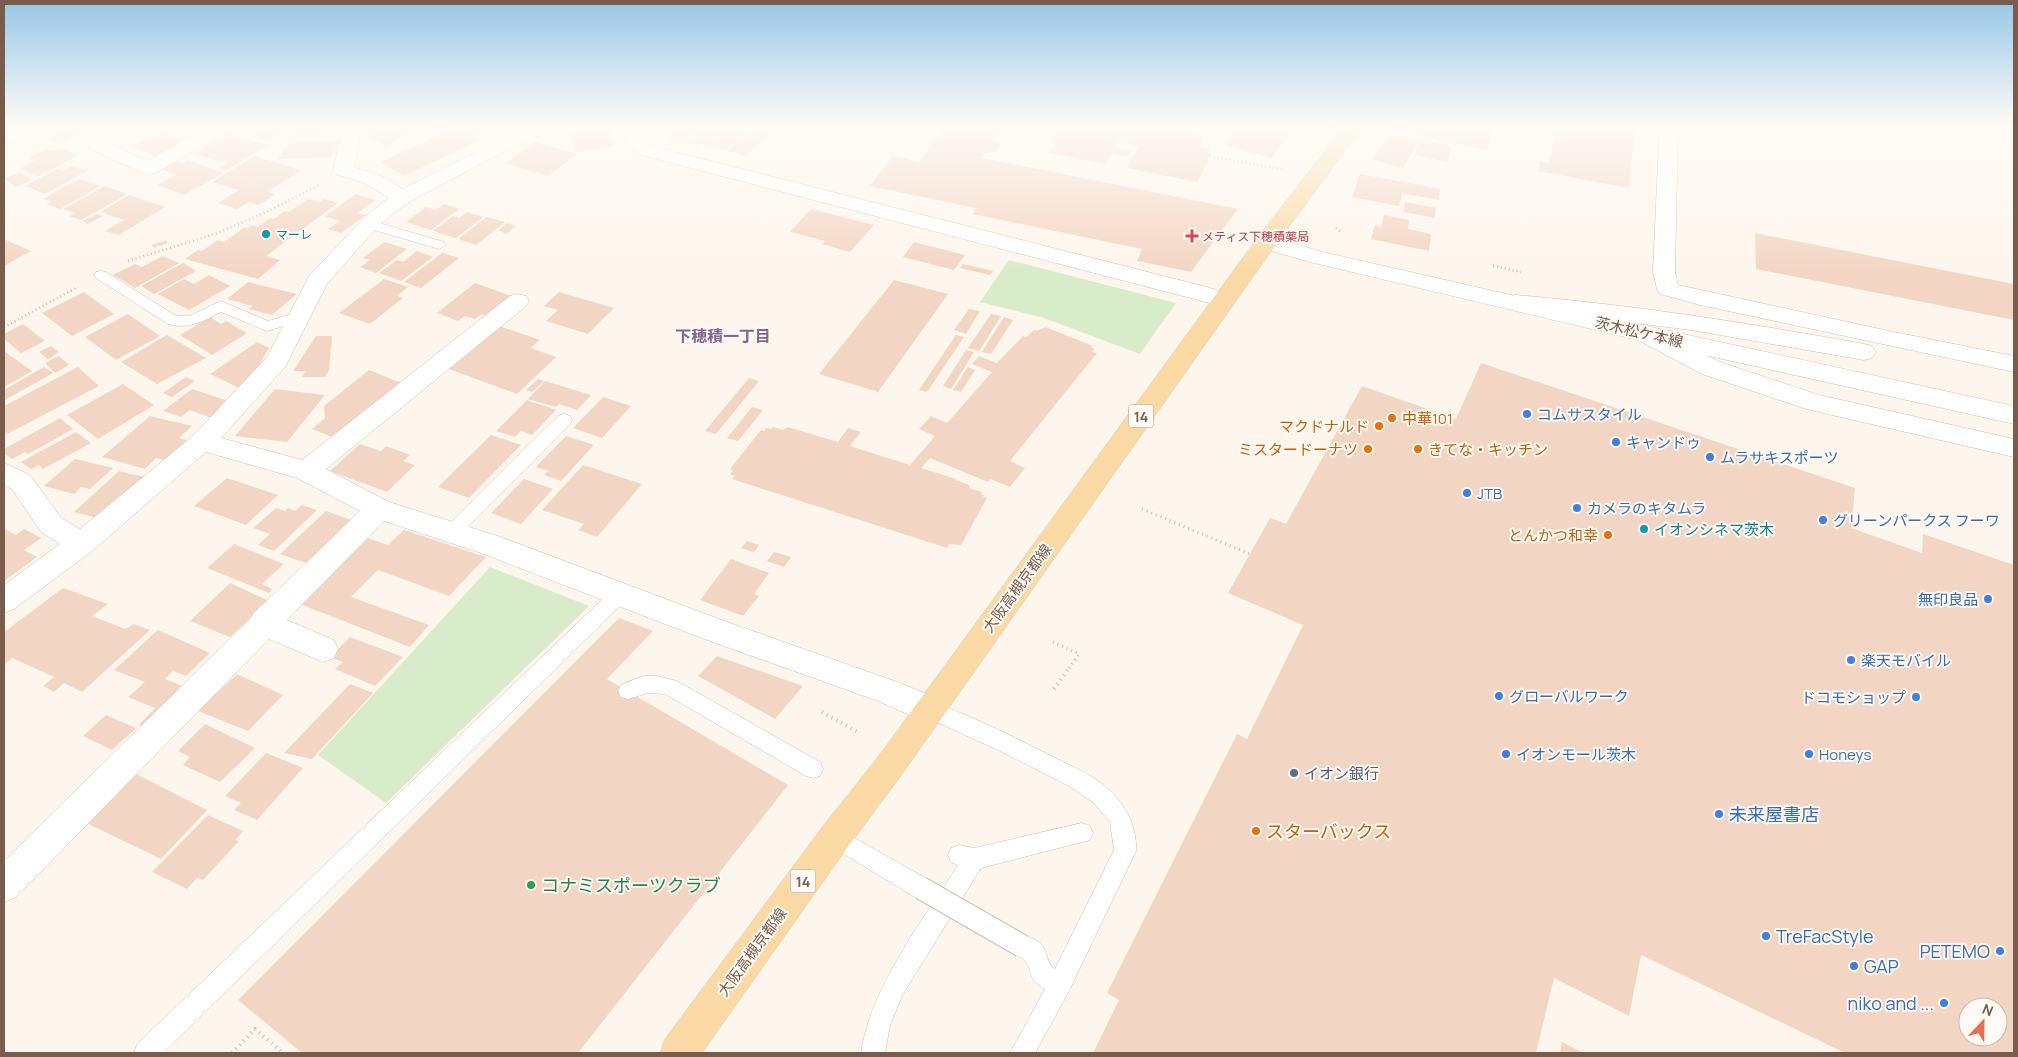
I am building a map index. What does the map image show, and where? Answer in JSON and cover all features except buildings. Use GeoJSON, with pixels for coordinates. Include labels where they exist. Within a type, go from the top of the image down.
{"type":"FeatureCollection","features":[{"type":"Feature","properties":{"kind":"main road","name":"大阪高槻京都線"},"geometry":{"type":"LineString","coordinates":[[679,1053],[930,710],[1266,242],[1318,173]]}},
{"type":"Feature","properties":{"kind":"street"},"geometry":{"type":"LineString","coordinates":[[353,173],[374,180],[402,198]]}},
{"type":"Feature","properties":{"kind":"street"},"geometry":{"type":"LineString","coordinates":[[4,601],[81,544],[202,442],[277,361],[317,281],[369,224],[402,198],[450,173]]}},
{"type":"Feature","properties":{"kind":"street"},"geometry":{"type":"LineString","coordinates":[[736,173],[1195,290],[1225,300]]}},
{"type":"Feature","properties":{"kind":"street"},"geometry":{"type":"LineString","coordinates":[[1667,173],[1664,272],[1668,288],[1747,308],[2014,364]]}},
{"type":"Feature","properties":{"kind":"street","name":"茨木松ケ本線"},"geometry":{"type":"LineString","coordinates":[[1266,242],[1318,257],[1642,333],[2014,416]]}},
{"type":"Feature","properties":{"kind":"street"},"geometry":{"type":"LineString","coordinates":[[306,471],[518,301]]}},
{"type":"Feature","properties":{"kind":"street"},"geometry":{"type":"LineString","coordinates":[[1507,301],[1592,308],[1711,325],[1808,341],[2014,382]]}},
{"type":"Feature","properties":{"kind":"street"},"geometry":{"type":"LineString","coordinates":[[1642,333],[1711,368],[1815,403],[2014,448]]}},
{"type":"Feature","properties":{"kind":"street"},"geometry":{"type":"LineString","coordinates":[[202,442],[306,471],[378,509],[491,546],[889,692],[930,710]]}},
{"type":"Feature","properties":{"kind":"street"},"geometry":{"type":"LineString","coordinates":[[4,473],[21,482],[51,525],[81,544]]}},
{"type":"Feature","properties":{"kind":"street"},"geometry":{"type":"LineString","coordinates":[[4,885],[378,509]]}},
{"type":"Feature","properties":{"kind":"street"},"geometry":{"type":"LineString","coordinates":[[263,623],[322,649]]}},
{"type":"Feature","properties":{"kind":"lane"},"geometry":{"type":"LineString","coordinates":[[369,224],[439,245]]}},
{"type":"Feature","properties":{"kind":"lane"},"geometry":{"type":"LineString","coordinates":[[101,275],[173,321],[191,321],[221,306],[267,326],[299,317]]}},
{"type":"Feature","properties":{"kind":"lane"},"geometry":{"type":"LineString","coordinates":[[451,533],[564,420]]}},
{"type":"Feature","properties":{"kind":"lane"},"geometry":{"type":"LineString","coordinates":[[146,1053],[619,594]]}},
{"type":"Feature","properties":{"kind":"lane"},"geometry":{"type":"LineString","coordinates":[[628,691],[641,684],[657,683],[670,687],[813,769]]}},
{"type":"Feature","properties":{"kind":"lane"},"geometry":{"type":"LineString","coordinates":[[930,710],[992,736],[1093,790],[1115,811],[1126,836],[1126,851],[1060,985],[1022,1053]]}},
{"type":"Feature","properties":{"kind":"lane"},"geometry":{"type":"LineString","coordinates":[[873,1053],[878,1025],[895,986],[967,857],[1082,833]]}},
{"type":"Feature","properties":{"kind":"lane"},"geometry":{"type":"LineString","coordinates":[[835,838],[1033,952],[1043,975],[1060,985]]}},
{"type":"Feature","properties":{"kind":"path"},"geometry":{"type":"LineString","coordinates":[[4,327],[135,258],[215,234],[266,212],[337,173]]}},
{"type":"Feature","properties":{"kind":"path"},"geometry":{"type":"LineString","coordinates":[[1142,509],[1250,554]]}},
{"type":"Feature","properties":{"kind":"path"},"geometry":{"type":"LineString","coordinates":[[1053,642],[1078,654],[1054,689]]}},
{"type":"Feature","properties":{"kind":"path"},"geometry":{"type":"LineString","coordinates":[[822,712],[859,733]]}},
{"type":"Feature","properties":{"kind":"path"},"geometry":{"type":"LineString","coordinates":[[232,1053],[255,1029],[283,1053]]}},
{"type":"Feature","properties":{"kind":"green space"},"geometry":{"type":"Polygon","coordinates":[[[1009,260],[1176,303],[1140,354],[1044,318],[980,302],[1009,260]]]}},
{"type":"Feature","properties":{"kind":"green space"},"geometry":{"type":"Polygon","coordinates":[[[490,567],[589,606],[386,803],[318,755],[490,567]]]}},
{"type":"Feature","properties":{"kind":"place","name":"マーレ"},"geometry":{"type":"Point","coordinates":[266,234]}},
{"type":"Feature","properties":{"kind":"place","name":"メティス下穂積薬局"},"geometry":{"type":"Point","coordinates":[1192,236]}},
{"type":"Feature","properties":{"kind":"place","name":"コムサスタイル"},"geometry":{"type":"Point","coordinates":[1527,414]}},
{"type":"Feature","properties":{"kind":"place","name":"中華101"},"geometry":{"type":"Point","coordinates":[1392,418]}},
{"type":"Feature","properties":{"kind":"place","name":"マクドナルド"},"geometry":{"type":"Point","coordinates":[1379,426]}},
{"type":"Feature","properties":{"kind":"place","name":"キャンドゥ"},"geometry":{"type":"Point","coordinates":[1616,442]}},
{"type":"Feature","properties":{"kind":"place","name":"ミスタードーナツ"},"geometry":{"type":"Point","coordinates":[1368,449]}},
{"type":"Feature","properties":{"kind":"place","name":"きてな・キッチン"},"geometry":{"type":"Point","coordinates":[1418,449]}},
{"type":"Feature","properties":{"kind":"place","name":"ムラサキスポーツ"},"geometry":{"type":"Point","coordinates":[1710,457]}},
{"type":"Feature","properties":{"kind":"place","name":"JTB"},"geometry":{"type":"Point","coordinates":[1467,493]}},
{"type":"Feature","properties":{"kind":"place","name":"カメラのキタムラ"},"geometry":{"type":"Point","coordinates":[1577,508]}},
{"type":"Feature","properties":{"kind":"place","name":"グリーンパークス フーワ"},"geometry":{"type":"Point","coordinates":[1823,520]}},
{"type":"Feature","properties":{"kind":"place","name":"イオンシネマ茨木"},"geometry":{"type":"Point","coordinates":[1644,529]}},
{"type":"Feature","properties":{"kind":"place","name":"とんかつ和幸"},"geometry":{"type":"Point","coordinates":[1608,535]}},
{"type":"Feature","properties":{"kind":"place","name":"無印良品"},"geometry":{"type":"Point","coordinates":[1988,599]}},
{"type":"Feature","properties":{"kind":"place","name":"楽天モバイル"},"geometry":{"type":"Point","coordinates":[1851,660]}},
{"type":"Feature","properties":{"kind":"place","name":"グローバルワーク"},"geometry":{"type":"Point","coordinates":[1499,696]}},
{"type":"Feature","properties":{"kind":"place","name":"ドコモショップ"},"geometry":{"type":"Point","coordinates":[1916,697]}},
{"type":"Feature","properties":{"kind":"place","name":"イオンモール茨木"},"geometry":{"type":"Point","coordinates":[1506,754]}},
{"type":"Feature","properties":{"kind":"place","name":"Honeys"},"geometry":{"type":"Point","coordinates":[1809,754]}},
{"type":"Feature","properties":{"kind":"place","name":"イオン銀行"},"geometry":{"type":"Point","coordinates":[1294,773]}},
{"type":"Feature","properties":{"kind":"place","name":"未来屋書店"},"geometry":{"type":"Point","coordinates":[1719,814]}},
{"type":"Feature","properties":{"kind":"place","name":"スターバックス"},"geometry":{"type":"Point","coordinates":[1256,831]}},
{"type":"Feature","properties":{"kind":"place","name":"コナミスポーツクラブ"},"geometry":{"type":"Point","coordinates":[531,885]}},
{"type":"Feature","properties":{"kind":"place","name":"TreFacStyle"},"geometry":{"type":"Point","coordinates":[1766,936]}},
{"type":"Feature","properties":{"kind":"place","name":"PETEMO"},"geometry":{"type":"Point","coordinates":[2000,951]}},
{"type":"Feature","properties":{"kind":"place","name":"GAP"},"geometry":{"type":"Point","coordinates":[1854,966]}},
{"type":"Feature","properties":{"kind":"place","name":"niko and ..."},"geometry":{"type":"Point","coordinates":[1944,1003]}},
{"type":"Feature","properties":{"kind":"district","name":"下穂積一丁目"},"geometry":{"type":"Point","coordinates":[723,336]}}]}
